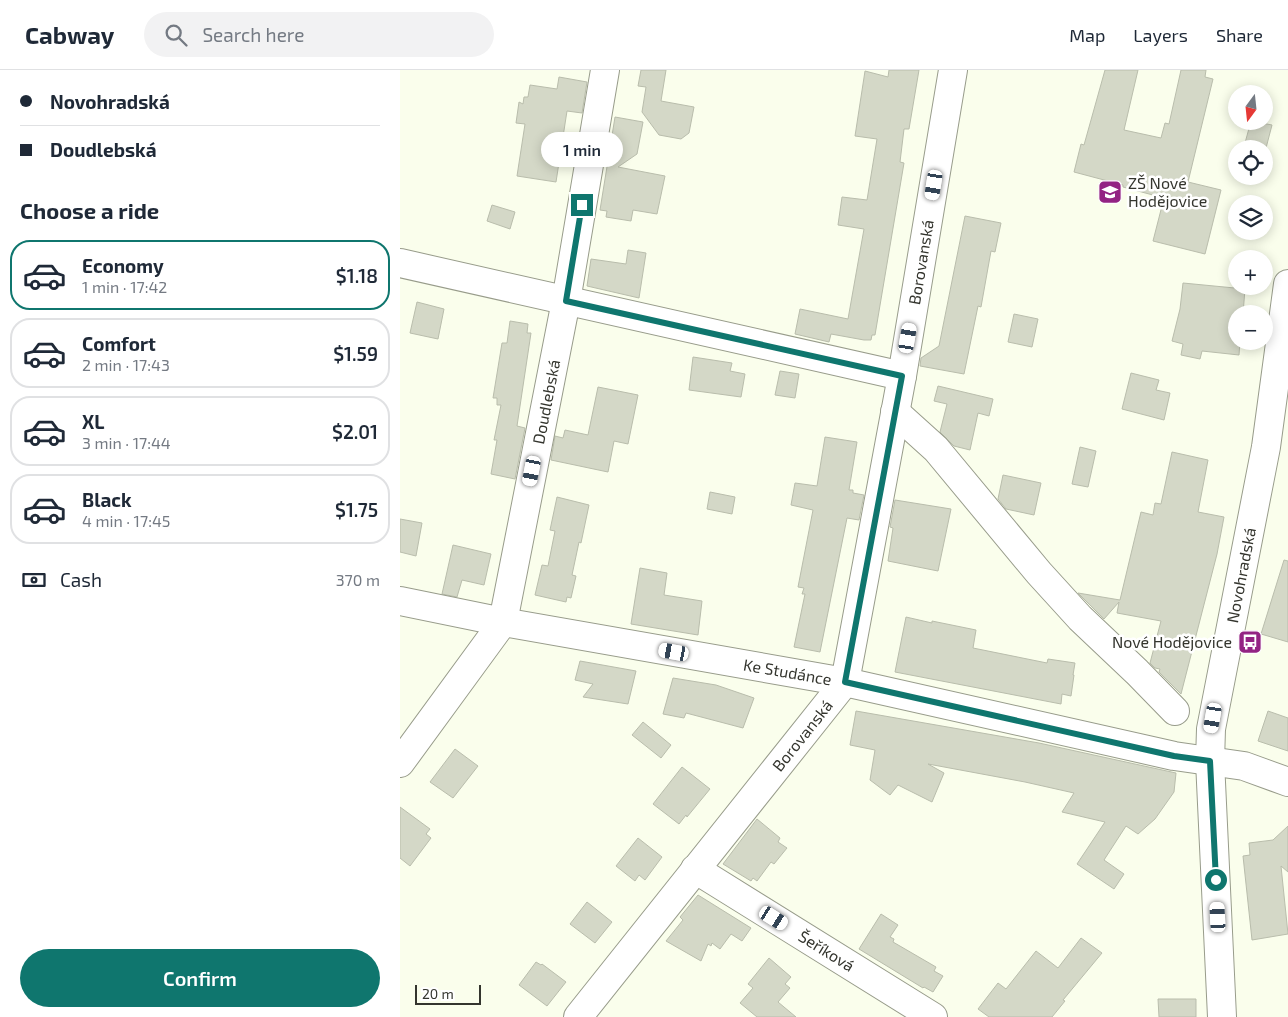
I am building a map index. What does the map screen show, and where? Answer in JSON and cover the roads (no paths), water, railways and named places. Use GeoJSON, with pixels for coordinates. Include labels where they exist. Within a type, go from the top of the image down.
{"type":"FeatureCollection","features":[{"type":"Feature","properties":{"kind":"street","name":"Doudlebská"},"geometry":{"type":"LineString","coordinates":[[400,763],[503,622],[566,301],[605,70]]}},
{"type":"Feature","properties":{"kind":"street","name":"Borovanská"},"geometry":{"type":"LineString","coordinates":[[578,1017],[845,682],[902,376],[952,70]]}},
{"type":"Feature","properties":{"kind":"street"},"geometry":{"type":"LineString","coordinates":[[400,263],[902,376]]}},
{"type":"Feature","properties":{"kind":"street","name":"Novohradská"},"geometry":{"type":"LineString","coordinates":[[1222,1017],[1210,761],[1212,724],[1266,447],[1288,284]]}},
{"type":"Feature","properties":{"kind":"street"},"geometry":{"type":"LineString","coordinates":[[895,412],[936,449],[1039,573],[1080,618],[1138,672],[1175,711]]}},
{"type":"Feature","properties":{"kind":"street","name":"Ke Studánce"},"geometry":{"type":"LineString","coordinates":[[400,601],[503,622],[845,682],[1174,756],[1244,766],[1288,782]]}},
{"type":"Feature","properties":{"kind":"street","name":"Šeříková"},"geometry":{"type":"LineString","coordinates":[[695,869],[933,1017]]}},
{"type":"Feature","properties":{"kind":"place","name":"ZŠ Nové Hodějovice"},"geometry":{"type":"Point","coordinates":[1110,192]}},
{"type":"Feature","properties":{"kind":"place","name":"Nové Hodějovice"},"geometry":{"type":"Point","coordinates":[1250,642]}}]}
